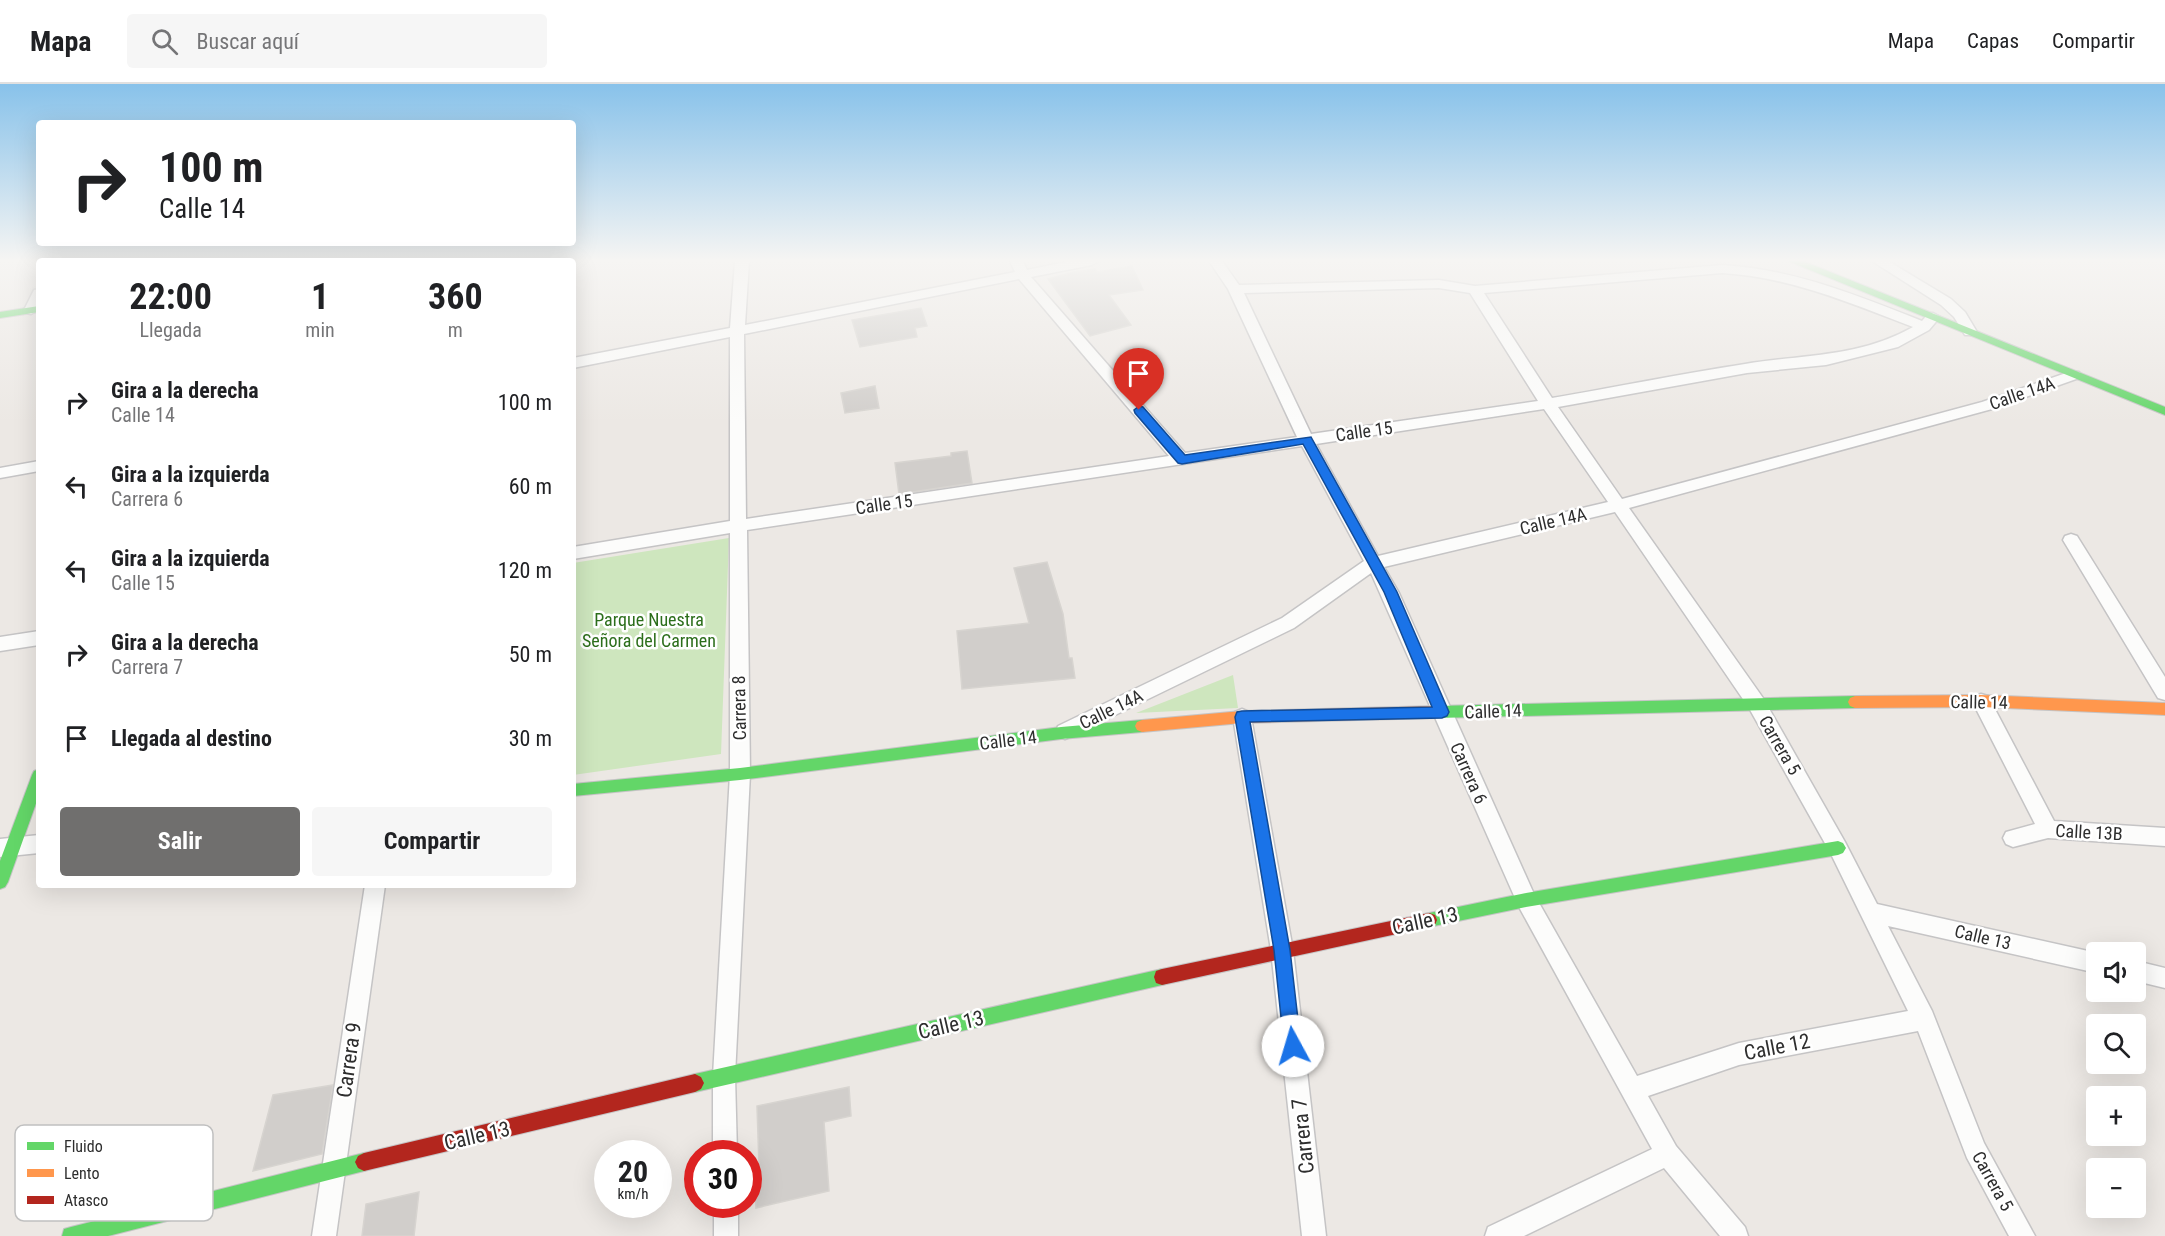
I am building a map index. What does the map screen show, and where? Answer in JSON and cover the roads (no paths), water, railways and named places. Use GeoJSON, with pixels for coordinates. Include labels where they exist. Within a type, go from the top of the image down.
{"type":"FeatureCollection","features":[{"type":"Feature","properties":{"kind":"street","name":"Carrera 8"},"geometry":{"type":"LineString","coordinates":[[725,1140],[724,1076],[740,774],[737,526],[738,315]]}},
{"type":"Feature","properties":{"kind":"street"},"geometry":{"type":"LineString","coordinates":[[576,362],[827,315]]}},
{"type":"Feature","properties":{"kind":"street"},"geometry":{"type":"LineString","coordinates":[[1057,315],[1182,460]]}},
{"type":"Feature","properties":{"kind":"street","name":"Carrera 6"},"geometry":{"type":"LineString","coordinates":[[1247,315],[1306,439],[1390,592],[1526,900],[1668,1154],[1736,1236]]}},
{"type":"Feature","properties":{"kind":"street","name":"Carrera 5"},"geometry":{"type":"LineString","coordinates":[[1491,315],[1548,405],[1620,505],[1756,703],[1838,848],[1924,1019],[1975,1150],[2023,1236]]}},
{"type":"Feature","properties":{"kind":"street"},"geometry":{"type":"LineString","coordinates":[[1906,315],[1970,332],[2165,411]]}},
{"type":"Feature","properties":{"kind":"street"},"geometry":{"type":"LineString","coordinates":[[1912,315],[1928,322]]}},
{"type":"Feature","properties":{"kind":"street"},"geometry":{"type":"LineString","coordinates":[[1960,315],[1970,332]]}},
{"type":"Feature","properties":{"kind":"street","name":"Calle 15"},"geometry":{"type":"LineString","coordinates":[[576,553],[1306,439],[1548,405],[1747,368],[1826,360],[1893,344],[1928,322]]}},
{"type":"Feature","properties":{"kind":"street","name":"Calle 14A"},"geometry":{"type":"LineString","coordinates":[[1061,734],[1288,624],[1373,563],[1620,505],[1987,406],[2074,375]]}},
{"type":"Feature","properties":{"kind":"street"},"geometry":{"type":"LineString","coordinates":[[0,474],[36,467]]}},
{"type":"Feature","properties":{"kind":"street"},"geometry":{"type":"LineString","coordinates":[[2071,540],[2165,693]]}},
{"type":"Feature","properties":{"kind":"street"},"geometry":{"type":"LineString","coordinates":[[0,644],[36,638]]}},
{"type":"Feature","properties":{"kind":"street"},"geometry":{"type":"LineString","coordinates":[[1981,701],[2048,829]]}},
{"type":"Feature","properties":{"kind":"street","name":"Calle 14"},"geometry":{"type":"LineString","coordinates":[[576,790],[740,774],[1061,734],[1242,717],[1756,703],[1981,701],[2165,709]]}},
{"type":"Feature","properties":{"kind":"street","name":"Carrera 7"},"geometry":{"type":"LineString","coordinates":[[1242,717],[1282,950],[1314,1236]]}},
{"type":"Feature","properties":{"kind":"street"},"geometry":{"type":"LineString","coordinates":[[0,882],[7,847],[36,782]]}},
{"type":"Feature","properties":{"kind":"street","name":"Calle 13B"},"geometry":{"type":"LineString","coordinates":[[2013,838],[2048,829],[2165,837]]}},
{"type":"Feature","properties":{"kind":"street"},"geometry":{"type":"LineString","coordinates":[[7,847],[36,844]]}},
{"type":"Feature","properties":{"kind":"street","name":"Calle 13"},"geometry":{"type":"LineString","coordinates":[[213,1200],[724,1076],[1282,950],[1526,900],[1838,848]]}},
{"type":"Feature","properties":{"kind":"street","name":"Carrera 9"},"geometry":{"type":"LineString","coordinates":[[324,1236],[375,888]]}},
{"type":"Feature","properties":{"kind":"street","name":"Calle 13"},"geometry":{"type":"LineString","coordinates":[[1869,912],[2086,961]]}},
{"type":"Feature","properties":{"kind":"street"},"geometry":{"type":"LineString","coordinates":[[2146,973],[2165,978]]}},
{"type":"Feature","properties":{"kind":"street","name":"Calle 12"},"geometry":{"type":"LineString","coordinates":[[1633,1089],[1739,1054],[1924,1019]]}},
{"type":"Feature","properties":{"kind":"street"},"geometry":{"type":"LineString","coordinates":[[1497,1236],[1668,1154]]}},
{"type":"Feature","properties":{"kind":"street"},"geometry":{"type":"LineString","coordinates":[[726,1218],[726,1236]]}},
{"type":"Feature","properties":{"kind":"street","name":"Calle 13"},"geometry":{"type":"LineString","coordinates":[[71,1236],[130,1221]]}},
{"type":"Feature","properties":{"kind":"park label","name":"Parque Nuestra Señora del Carmen"},"geometry":{"type":"Point","coordinates":[649,629]}}]}
